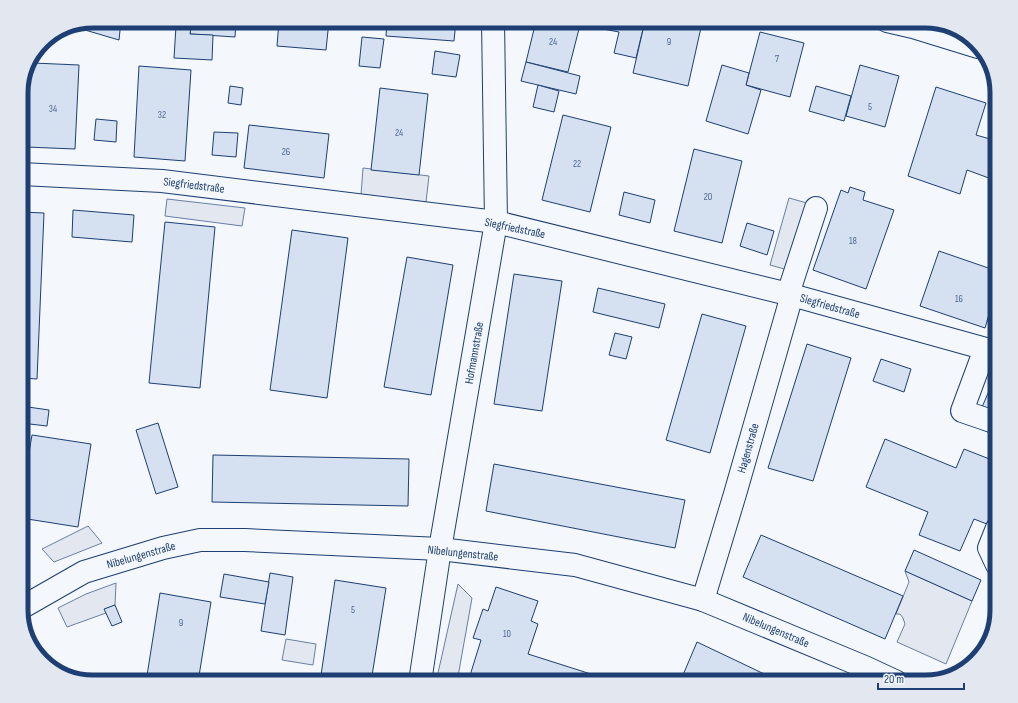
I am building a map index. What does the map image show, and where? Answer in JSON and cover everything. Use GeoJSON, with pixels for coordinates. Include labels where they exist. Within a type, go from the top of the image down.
{"type":"FeatureCollection","features":[{"type":"Feature","properties":{"kind":"street","name":"Hofmannstraße"},"geometry":{"type":"LineString","coordinates":[[421,675],[440,549],[496,222],[493,28]]}},
{"type":"Feature","properties":{"kind":"street"},"geometry":{"type":"LineString","coordinates":[[916,28],[968,44]]}},
{"type":"Feature","properties":{"kind":"street","name":"Siegfriedstraße"},"geometry":{"type":"LineString","coordinates":[[28,174],[162,181],[496,222],[790,295],[990,351]]}},
{"type":"Feature","properties":{"kind":"street","name":"Hagenstraße"},"geometry":{"type":"LineString","coordinates":[[703,600],[733,502],[790,295],[816,208]]}},
{"type":"Feature","properties":{"kind":"street"},"geometry":{"type":"LineString","coordinates":[[990,353],[962,411],[990,421]]}},
{"type":"Feature","properties":{"kind":"street","name":"Nibelungenstraße"},"geometry":{"type":"LineString","coordinates":[[28,604],[84,572],[163,548],[200,540],[245,540],[440,549],[575,565],[703,600],[882,675]]}},
{"type":"Feature","properties":{"kind":"shaded area"},"geometry":{"type":"Polygon","coordinates":[[[363,168],[429,176],[426,202],[361,195],[363,168]]]}},
{"type":"Feature","properties":{"kind":"shaded area"},"geometry":{"type":"Polygon","coordinates":[[[789,198],[807,203],[788,270],[770,265],[789,198]]]}},
{"type":"Feature","properties":{"kind":"shaded area"},"geometry":{"type":"Polygon","coordinates":[[[167,199],[245,208],[242,226],[165,216],[167,199]]]}},
{"type":"Feature","properties":{"kind":"shaded area"},"geometry":{"type":"Polygon","coordinates":[[[88,526],[102,543],[54,562],[42,549],[88,526]]]}},
{"type":"Feature","properties":{"kind":"shaded area"},"geometry":{"type":"Polygon","coordinates":[[[905,571],[972,601],[946,664],[897,642],[905,624],[900,614],[896,614],[909,582],[905,571]]]}},
{"type":"Feature","properties":{"kind":"shaded area"},"geometry":{"type":"Polygon","coordinates":[[[116,583],[115,605],[105,609],[106,613],[67,627],[58,608],[86,594],[116,583]]]}},
{"type":"Feature","properties":{"kind":"shaded area"},"geometry":{"type":"Polygon","coordinates":[[[458,584],[472,598],[458,675],[438,675],[458,584]]]}},
{"type":"Feature","properties":{"kind":"shaded area"},"geometry":{"type":"Polygon","coordinates":[[[286,639],[316,644],[313,665],[282,660],[286,639]]]}},
{"type":"Feature","properties":{"kind":"building"},"geometry":{"type":"Polygon","coordinates":[[[93,28],[120,28],[119,40],[85,30],[85,29],[93,28]]]}},
{"type":"Feature","properties":{"kind":"building"},"geometry":{"type":"Polygon","coordinates":[[[176,28],[191,28],[190,34],[213,35],[212,60],[174,58],[176,28]]]}},
{"type":"Feature","properties":{"kind":"building"},"geometry":{"type":"Polygon","coordinates":[[[191,28],[236,28],[235,37],[190,34],[191,28]]]}},
{"type":"Feature","properties":{"kind":"building"},"geometry":{"type":"Polygon","coordinates":[[[278,28],[328,28],[326,50],[277,46],[278,28]]]}},
{"type":"Feature","properties":{"kind":"building"},"geometry":{"type":"Polygon","coordinates":[[[387,28],[455,28],[454,41],[386,36],[387,28]]]}},
{"type":"Feature","properties":{"kind":"building"},"geometry":{"type":"Polygon","coordinates":[[[534,28],[579,28],[568,72],[526,62],[534,28]]]}},
{"type":"Feature","properties":{"kind":"building"},"geometry":{"type":"Polygon","coordinates":[[[643,28],[636,58],[614,53],[619,32],[603,29],[643,28]]]}},
{"type":"Feature","properties":{"kind":"building"},"geometry":{"type":"Polygon","coordinates":[[[643,28],[701,28],[688,86],[633,73],[643,28]]]}},
{"type":"Feature","properties":{"kind":"building"},"geometry":{"type":"Polygon","coordinates":[[[760,32],[804,43],[790,97],[746,85],[760,32]]]}},
{"type":"Feature","properties":{"kind":"building"},"geometry":{"type":"Polygon","coordinates":[[[362,37],[384,39],[380,68],[359,66],[362,37]]]}},
{"type":"Feature","properties":{"kind":"building"},"geometry":{"type":"Polygon","coordinates":[[[435,51],[460,55],[456,77],[432,74],[435,51]]]}},
{"type":"Feature","properties":{"kind":"building"},"geometry":{"type":"Polygon","coordinates":[[[526,62],[580,76],[576,94],[521,81],[526,62]]]}},
{"type":"Feature","properties":{"kind":"building"},"geometry":{"type":"Polygon","coordinates":[[[35,63],[79,65],[75,149],[28,147],[30,76],[35,63]]]}},
{"type":"Feature","properties":{"kind":"building"},"geometry":{"type":"Polygon","coordinates":[[[722,65],[749,73],[746,85],[761,90],[748,134],[706,121],[722,65]]]}},
{"type":"Feature","properties":{"kind":"building"},"geometry":{"type":"Polygon","coordinates":[[[860,65],[899,76],[885,127],[846,116],[860,65]]]}},
{"type":"Feature","properties":{"kind":"building"},"geometry":{"type":"Polygon","coordinates":[[[139,66],[191,70],[185,161],[134,157],[139,66]]]}},
{"type":"Feature","properties":{"kind":"building"},"geometry":{"type":"Polygon","coordinates":[[[538,85],[559,91],[554,112],[533,107],[538,85]]]}},
{"type":"Feature","properties":{"kind":"building"},"geometry":{"type":"Polygon","coordinates":[[[230,86],[243,88],[241,105],[228,103],[230,86]]]}},
{"type":"Feature","properties":{"kind":"building"},"geometry":{"type":"Polygon","coordinates":[[[816,86],[851,96],[844,121],[809,111],[816,86]]]}},
{"type":"Feature","properties":{"kind":"building"},"geometry":{"type":"Polygon","coordinates":[[[936,87],[986,103],[976,135],[990,139],[990,178],[967,170],[960,194],[908,176],[936,87]]]}},
{"type":"Feature","properties":{"kind":"building"},"geometry":{"type":"Polygon","coordinates":[[[380,88],[428,94],[419,175],[371,170],[380,88]]]}},
{"type":"Feature","properties":{"kind":"building"},"geometry":{"type":"Polygon","coordinates":[[[563,115],[611,127],[590,212],[542,200],[563,115]]]}},
{"type":"Feature","properties":{"kind":"building"},"geometry":{"type":"Polygon","coordinates":[[[96,119],[117,121],[116,142],[94,140],[96,119]]]}},
{"type":"Feature","properties":{"kind":"building"},"geometry":{"type":"Polygon","coordinates":[[[249,125],[329,134],[324,178],[244,168],[249,125]]]}},
{"type":"Feature","properties":{"kind":"building"},"geometry":{"type":"Polygon","coordinates":[[[214,132],[238,133],[236,157],[212,155],[214,132]]]}},
{"type":"Feature","properties":{"kind":"building"},"geometry":{"type":"Polygon","coordinates":[[[694,149],[742,161],[722,243],[674,231],[694,149]]]}},
{"type":"Feature","properties":{"kind":"building"},"geometry":{"type":"Polygon","coordinates":[[[850,187],[865,192],[863,200],[894,210],[866,289],[813,270],[841,190],[848,193],[850,187]]]}},
{"type":"Feature","properties":{"kind":"building"},"geometry":{"type":"Polygon","coordinates":[[[624,192],[655,200],[650,223],[619,215],[624,192]]]}},
{"type":"Feature","properties":{"kind":"building"},"geometry":{"type":"Polygon","coordinates":[[[73,210],[134,215],[132,242],[72,237],[73,210]]]}},
{"type":"Feature","properties":{"kind":"building"},"geometry":{"type":"Polygon","coordinates":[[[28,212],[44,213],[37,379],[28,378],[28,212]]]}},
{"type":"Feature","properties":{"kind":"building"},"geometry":{"type":"Polygon","coordinates":[[[165,222],[215,227],[200,388],[149,383],[165,222]]]}},
{"type":"Feature","properties":{"kind":"building"},"geometry":{"type":"Polygon","coordinates":[[[747,223],[774,231],[767,255],[740,246],[747,223]]]}},
{"type":"Feature","properties":{"kind":"building"},"geometry":{"type":"Polygon","coordinates":[[[292,230],[348,238],[327,398],[270,390],[292,230]]]}},
{"type":"Feature","properties":{"kind":"building"},"geometry":{"type":"Polygon","coordinates":[[[939,251],[990,269],[990,312],[985,328],[920,306],[939,251]]]}},
{"type":"Feature","properties":{"kind":"building"},"geometry":{"type":"Polygon","coordinates":[[[407,257],[453,265],[431,395],[384,387],[407,257]]]}},
{"type":"Feature","properties":{"kind":"building"},"geometry":{"type":"Polygon","coordinates":[[[514,274],[562,281],[542,411],[494,404],[514,274]]]}},
{"type":"Feature","properties":{"kind":"building"},"geometry":{"type":"Polygon","coordinates":[[[598,288],[665,304],[659,328],[593,312],[598,288]]]}},
{"type":"Feature","properties":{"kind":"building"},"geometry":{"type":"Polygon","coordinates":[[[990,311],[990,322],[987,321],[990,311]]]}},
{"type":"Feature","properties":{"kind":"building"},"geometry":{"type":"Polygon","coordinates":[[[702,314],[746,326],[710,453],[666,440],[702,314]]]}},
{"type":"Feature","properties":{"kind":"building"},"geometry":{"type":"Polygon","coordinates":[[[615,333],[632,337],[626,359],[609,355],[615,333]]]}},
{"type":"Feature","properties":{"kind":"building"},"geometry":{"type":"Polygon","coordinates":[[[807,344],[851,358],[813,481],[768,468],[807,344]]]}},
{"type":"Feature","properties":{"kind":"building"},"geometry":{"type":"Polygon","coordinates":[[[881,359],[911,369],[904,392],[873,381],[881,359]]]}},
{"type":"Feature","properties":{"kind":"building"},"geometry":{"type":"Polygon","coordinates":[[[990,388],[990,433],[974,426],[990,388]]]}},
{"type":"Feature","properties":{"kind":"building"},"geometry":{"type":"Polygon","coordinates":[[[28,407],[49,410],[47,426],[28,424],[28,407]]]}},
{"type":"Feature","properties":{"kind":"building"},"geometry":{"type":"Polygon","coordinates":[[[158,423],[178,487],[156,494],[136,430],[158,423]]]}},
{"type":"Feature","properties":{"kind":"building"},"geometry":{"type":"Polygon","coordinates":[[[32,435],[91,444],[78,527],[28,519],[28,458],[32,435]]]}},
{"type":"Feature","properties":{"kind":"building"},"geometry":{"type":"Polygon","coordinates":[[[885,439],[956,468],[964,449],[990,459],[990,525],[974,519],[960,551],[919,535],[928,512],[866,487],[885,439]]]}},
{"type":"Feature","properties":{"kind":"building"},"geometry":{"type":"Polygon","coordinates":[[[213,455],[409,459],[408,506],[212,502],[213,455]]]}},
{"type":"Feature","properties":{"kind":"building"},"geometry":{"type":"Polygon","coordinates":[[[494,464],[685,500],[675,548],[486,511],[494,464]]]}},
{"type":"Feature","properties":{"kind":"building"},"geometry":{"type":"Polygon","coordinates":[[[761,535],[903,596],[885,639],[743,577],[761,535]]]}},
{"type":"Feature","properties":{"kind":"building"},"geometry":{"type":"Polygon","coordinates":[[[914,550],[981,580],[972,601],[905,571],[914,550]]]}},
{"type":"Feature","properties":{"kind":"building"},"geometry":{"type":"Polygon","coordinates":[[[270,573],[293,577],[285,635],[261,631],[270,573]]]}},
{"type":"Feature","properties":{"kind":"building"},"geometry":{"type":"Polygon","coordinates":[[[224,574],[269,582],[265,604],[220,597],[224,574]]]}},
{"type":"Feature","properties":{"kind":"building"},"geometry":{"type":"Polygon","coordinates":[[[335,580],[386,588],[372,675],[321,675],[335,580]]]}},
{"type":"Feature","properties":{"kind":"building"},"geometry":{"type":"Polygon","coordinates":[[[496,587],[538,601],[531,621],[538,624],[528,654],[594,675],[470,675],[481,640],[473,638],[483,609],[488,611],[496,587]]]}},
{"type":"Feature","properties":{"kind":"building"},"geometry":{"type":"Polygon","coordinates":[[[160,593],[211,602],[199,675],[147,675],[160,593]]]}},
{"type":"Feature","properties":{"kind":"building"},"geometry":{"type":"Polygon","coordinates":[[[115,605],[122,622],[112,626],[104,609],[115,605]]]}},
{"type":"Feature","properties":{"kind":"building"},"geometry":{"type":"Polygon","coordinates":[[[697,642],[766,675],[683,675],[697,642]]]}}]}
